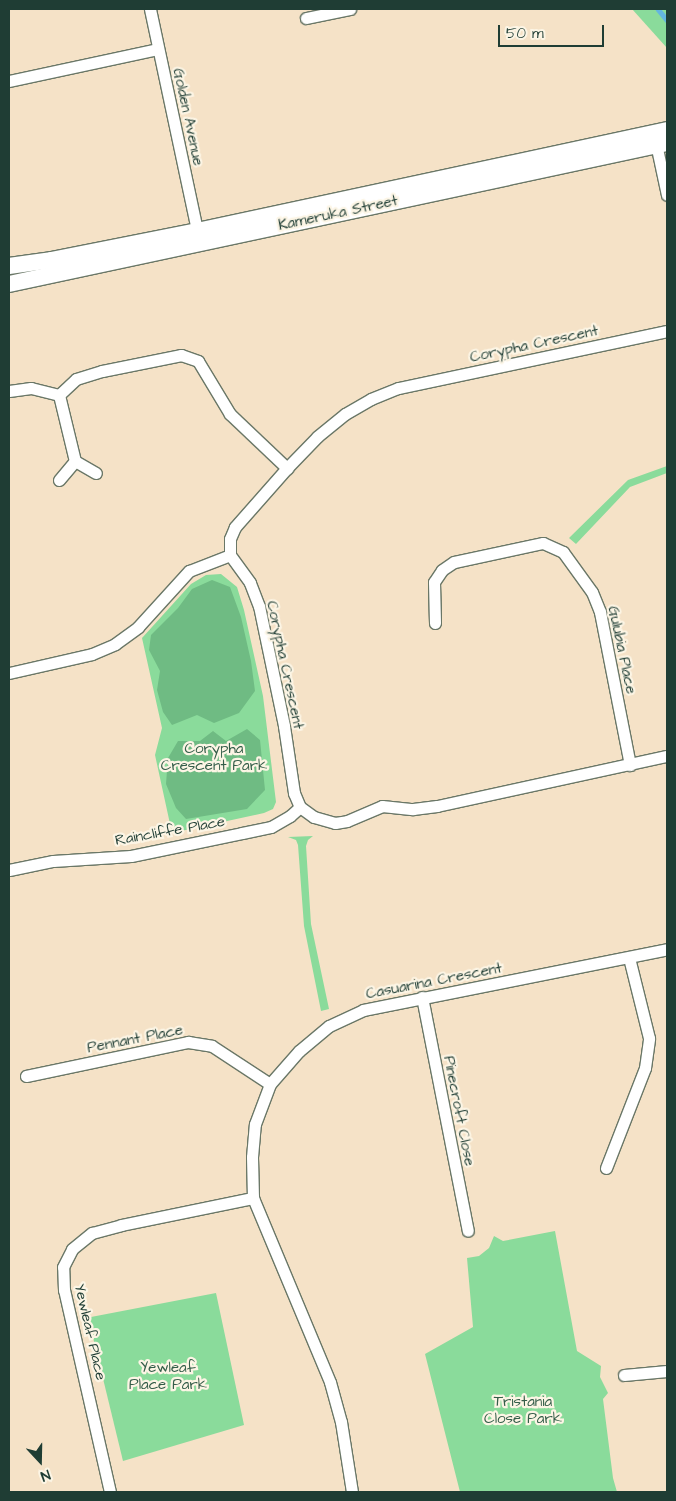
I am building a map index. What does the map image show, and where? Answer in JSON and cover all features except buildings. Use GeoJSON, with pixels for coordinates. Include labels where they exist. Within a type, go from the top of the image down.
{"type":"FeatureCollection","features":[{"type":"Feature","properties":{"kind":"street","name":"Golden Avenue"},"geometry":{"type":"LineString","coordinates":[[150,9],[197,231]]}},
{"type":"Feature","properties":{"kind":"street"},"geometry":{"type":"LineString","coordinates":[[306,18],[350,9]]}},
{"type":"Feature","properties":{"kind":"street"},"geometry":{"type":"LineString","coordinates":[[9,82],[158,50]]}},
{"type":"Feature","properties":{"kind":"street"},"geometry":{"type":"LineString","coordinates":[[661,138],[667,196]]}},
{"type":"Feature","properties":{"kind":"street","name":"Kameruka Street"},"geometry":{"type":"LineString","coordinates":[[9,266],[51,260],[661,138]]}},
{"type":"Feature","properties":{"kind":"street","name":"Kameruka Street"},"geometry":{"type":"LineString","coordinates":[[9,284],[661,138]]}},
{"type":"Feature","properties":{"kind":"street","name":"Corypha Crescent"},"geometry":{"type":"LineString","coordinates":[[300,807],[294,793],[284,726],[259,606],[250,583],[230,555],[230,539],[235,527],[317,437],[345,414],[398,388],[667,331]]}},
{"type":"Feature","properties":{"kind":"street"},"geometry":{"type":"LineString","coordinates":[[59,395],[76,379],[102,370],[181,355],[198,361],[230,414],[287,468]]}},
{"type":"Feature","properties":{"kind":"street"},"geometry":{"type":"LineString","coordinates":[[9,391],[31,388],[59,395]]}},
{"type":"Feature","properties":{"kind":"street"},"geometry":{"type":"LineString","coordinates":[[59,395],[75,461],[96,473]]}},
{"type":"Feature","properties":{"kind":"street"},"geometry":{"type":"LineString","coordinates":[[58,480],[75,461]]}},
{"type":"Feature","properties":{"kind":"street","name":"Gulubia Place"},"geometry":{"type":"LineString","coordinates":[[436,623],[434,582],[442,570],[454,562],[543,543],[564,552],[592,592],[600,612],[630,765]]}},
{"type":"Feature","properties":{"kind":"street"},"geometry":{"type":"LineString","coordinates":[[9,673],[92,654],[115,644],[138,627],[189,571],[230,555]]}},
{"type":"Feature","properties":{"kind":"street"},"geometry":{"type":"LineString","coordinates":[[300,807],[314,818],[335,823],[347,821],[382,806],[413,809],[437,806],[667,756]]}},
{"type":"Feature","properties":{"kind":"street","name":"Raincliffe Place"},"geometry":{"type":"LineString","coordinates":[[9,870],[53,862],[131,856],[242,834],[271,827],[290,816],[300,807]]}},
{"type":"Feature","properties":{"kind":"street","name":"Casuarina Crescent"},"geometry":{"type":"LineString","coordinates":[[352,1492],[341,1422],[330,1382],[253,1198],[252,1157],[255,1124],[270,1084],[299,1051],[330,1026],[363,1010],[667,949]]}},
{"type":"Feature","properties":{"kind":"street"},"geometry":{"type":"LineString","coordinates":[[606,1168],[645,1068],[649,1038],[629,958]]}},
{"type":"Feature","properties":{"kind":"street","name":"Pinecroft Close"},"geometry":{"type":"LineString","coordinates":[[422,997],[468,1231]]}},
{"type":"Feature","properties":{"kind":"street","name":"Pennant Place"},"geometry":{"type":"LineString","coordinates":[[26,1076],[188,1042],[212,1046],[270,1084]]}},
{"type":"Feature","properties":{"kind":"street","name":"Yewleaf Place"},"geometry":{"type":"LineString","coordinates":[[110,1492],[64,1290],[63,1267],[72,1249],[92,1233],[121,1225],[253,1198]]}},
{"type":"Feature","properties":{"kind":"street"},"geometry":{"type":"LineString","coordinates":[[624,1376],[667,1371]]}},
{"type":"Feature","properties":{"kind":"green space"},"geometry":{"type":"Polygon","coordinates":[[[632,9],[667,9],[667,48],[632,9]]]}},
{"type":"Feature","properties":{"kind":"green space"},"geometry":{"type":"Polygon","coordinates":[[[667,466],[667,473],[630,487],[576,544],[569,538],[628,480],[667,466]]]}},
{"type":"Feature","properties":{"kind":"green space","name":"Corypha Crescent Park"},"geometry":{"type":"Polygon","coordinates":[[[221,574],[237,587],[244,610],[263,696],[276,802],[273,809],[264,813],[172,833],[155,755],[162,728],[142,638],[191,584],[206,575],[221,574]]]}},
{"type":"Feature","properties":{"kind":"green space"},"geometry":{"type":"Polygon","coordinates":[[[212,580],[230,587],[241,617],[251,661],[255,691],[239,713],[214,723],[197,715],[172,725],[163,712],[157,690],[160,671],[149,650],[151,635],[178,608],[192,589],[212,580]]]}},
{"type":"Feature","properties":{"kind":"green space"},"geometry":{"type":"Polygon","coordinates":[[[247,729],[260,740],[265,790],[247,809],[186,819],[176,808],[166,784],[168,758],[178,741],[200,741],[213,731],[226,741],[247,729]]]}},
{"type":"Feature","properties":{"kind":"green space"},"geometry":{"type":"Polygon","coordinates":[[[313,836],[308,840],[306,846],[311,924],[329,1009],[321,1011],[304,926],[298,845],[296,840],[288,837],[313,836]]]}},
{"type":"Feature","properties":{"kind":"green space","name":"Tristania Close Park"},"geometry":{"type":"Polygon","coordinates":[[[555,1231],[577,1351],[601,1366],[600,1377],[608,1393],[603,1399],[613,1478],[617,1492],[460,1492],[425,1354],[473,1327],[467,1258],[479,1256],[489,1248],[494,1236],[503,1241],[555,1231]]]}},
{"type":"Feature","properties":{"kind":"green space","name":"Yewleaf Place Park"},"geometry":{"type":"Polygon","coordinates":[[[216,1293],[244,1425],[123,1461],[90,1325],[91,1317],[216,1293]]]}},
{"type":"Feature","properties":{"kind":"waterway"},"geometry":{"type":"LineString","coordinates":[[658,9],[667,20]]}}]}
